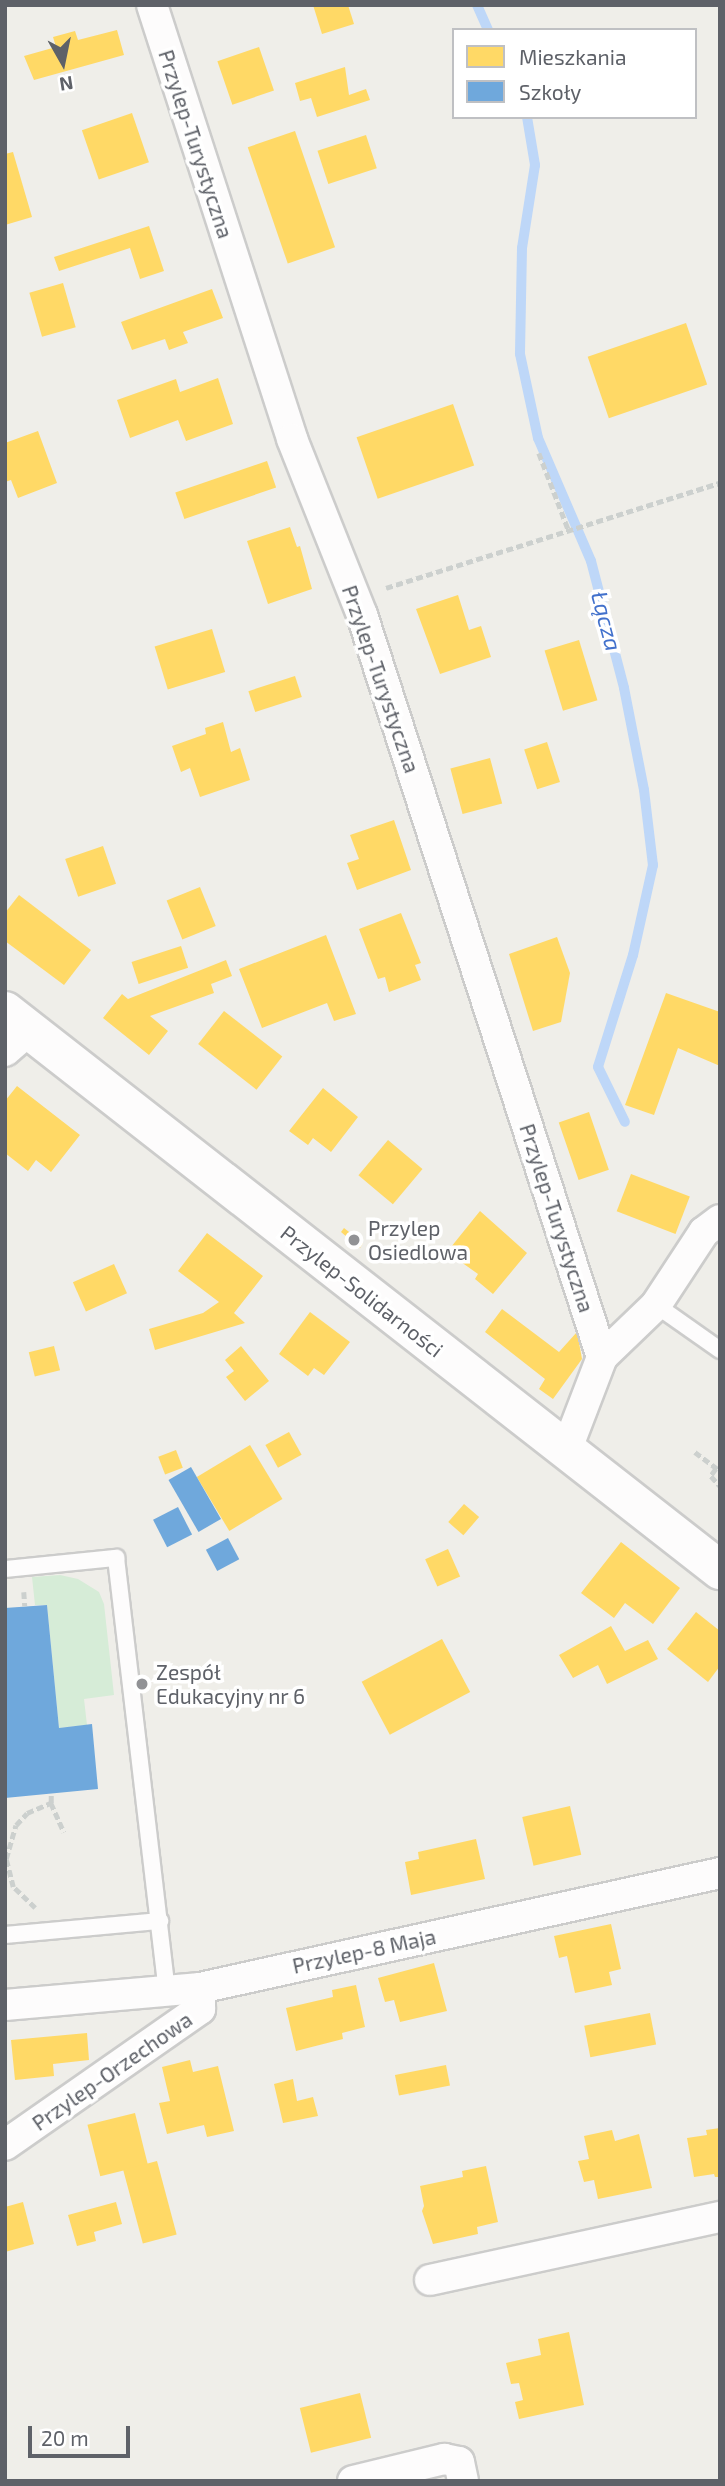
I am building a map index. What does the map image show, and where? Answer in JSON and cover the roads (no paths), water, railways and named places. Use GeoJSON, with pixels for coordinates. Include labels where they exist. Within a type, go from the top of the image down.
{"type":"FeatureCollection","features":[{"type":"Feature","properties":{"kind":"main road","name":"Przylep-Solidarności"},"geometry":{"type":"LineString","coordinates":[[13,1031],[720,1570]]}},
{"type":"Feature","properties":{"kind":"street","name":"Przylep-Turystyczna"},"geometry":{"type":"LineString","coordinates":[[152,5],[292,439],[355,598],[601,1357]]}},
{"type":"Feature","properties":{"kind":"street"},"geometry":{"type":"LineString","coordinates":[[566,1451],[601,1357],[656,1305],[704,1232],[720,1220]]}},
{"type":"Feature","properties":{"kind":"street","name":"Przylep-8 Maja"},"geometry":{"type":"LineString","coordinates":[[5,2005],[200,1988],[720,1873]]}},
{"type":"Feature","properties":{"kind":"street","name":"Przylep-Orzechowa"},"geometry":{"type":"LineString","coordinates":[[5,2144],[200,2009],[200,1988]]}},
{"type":"Feature","properties":{"kind":"street"},"geometry":{"type":"LineString","coordinates":[[430,2280],[720,2217]]}},
{"type":"Feature","properties":{"kind":"street"},"geometry":{"type":"LineString","coordinates":[[353,2481],[444,2459],[459,2462],[463,2481]]}},
{"type":"Feature","properties":{"kind":"lane"},"geometry":{"type":"LineString","coordinates":[[656,1305],[720,1350]]}},
{"type":"Feature","properties":{"kind":"lane"},"geometry":{"type":"LineString","coordinates":[[5,1569],[116,1558],[167,1990]]}},
{"type":"Feature","properties":{"kind":"lane"},"geometry":{"type":"LineString","coordinates":[[5,1935],[160,1921]]}},
{"type":"Feature","properties":{"kind":"waterway","name":"Łącza"},"geometry":{"type":"LineString","coordinates":[[477,5],[487,28]]}},
{"type":"Feature","properties":{"kind":"waterway","name":"Łącza"},"geometry":{"type":"LineString","coordinates":[[527,119],[535,165],[522,248],[520,354],[538,438],[591,561],[624,688],[644,790],[653,865],[633,955],[598,1067],[625,1122]]}},
{"type":"Feature","properties":{"kind":"place","name":"Przylep Osiedlowa"},"geometry":{"type":"Point","coordinates":[354,1240]}},
{"type":"Feature","properties":{"kind":"place","name":"Zespół Edukacyjny nr 6"},"geometry":{"type":"Point","coordinates":[142,1684]}}]}
